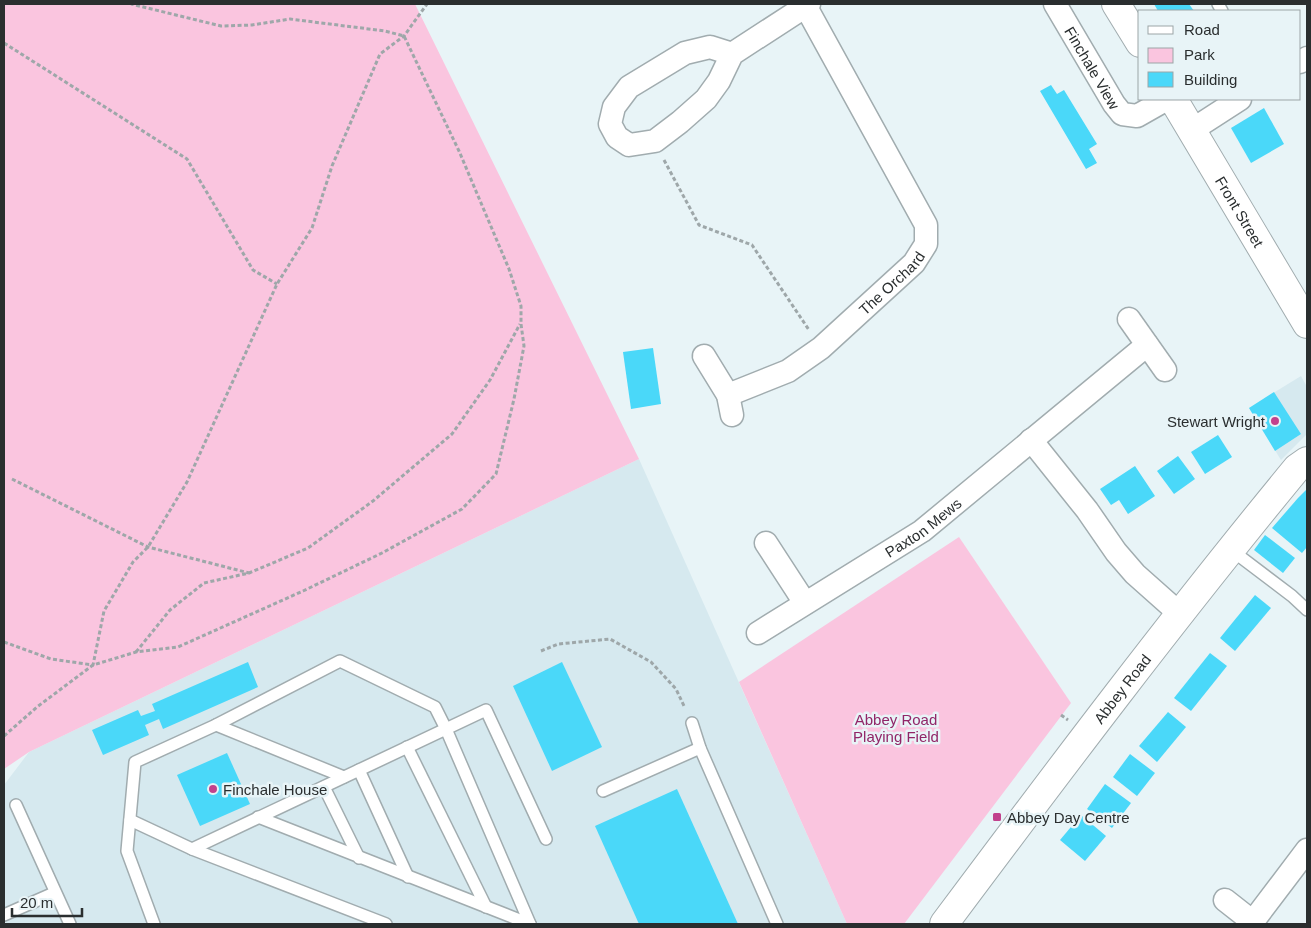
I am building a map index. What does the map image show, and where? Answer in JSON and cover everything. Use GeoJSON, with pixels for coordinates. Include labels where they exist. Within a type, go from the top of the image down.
{"type":"FeatureCollection","features":[{"type":"Feature","properties":{"kind":"street","name":"Finchale View"},"geometry":{"type":"LineString","coordinates":[[1054,4],[1114,104],[1122,114],[1136,116],[1165,100]]}},
{"type":"Feature","properties":{"kind":"street"},"geometry":{"type":"LineString","coordinates":[[1116,4],[1138,40]]}},
{"type":"Feature","properties":{"kind":"street","name":"The Orchard"},"geometry":{"type":"LineString","coordinates":[[704,356],[730,405],[788,371],[821,348],[914,263],[926,244],[926,225],[808,5],[732,54]]}},
{"type":"Feature","properties":{"kind":"street"},"geometry":{"type":"LineString","coordinates":[[710,47],[732,54],[719,81],[706,99],[655,141],[629,145],[617,137],[610,124],[614,107],[629,87],[685,54],[710,47]]}},
{"type":"Feature","properties":{"kind":"street","name":"Front Street"},"geometry":{"type":"LineString","coordinates":[[1174,100],[1307,324]]}},
{"type":"Feature","properties":{"kind":"street"},"geometry":{"type":"LineString","coordinates":[[1192,130],[1238,100]]}},
{"type":"Feature","properties":{"kind":"street"},"geometry":{"type":"LineString","coordinates":[[1129,319],[1165,370]]}},
{"type":"Feature","properties":{"kind":"street","name":"Paxton Mews"},"geometry":{"type":"LineString","coordinates":[[758,633],[922,531],[1147,345]]}},
{"type":"Feature","properties":{"kind":"street"},"geometry":{"type":"LineString","coordinates":[[1032,440],[1116,552],[1135,574],[1180,614]]}},
{"type":"Feature","properties":{"kind":"street","name":"Abbey Road"},"geometry":{"type":"LineString","coordinates":[[944,924],[1086,734],[1230,549],[1297,468],[1307,461]]}},
{"type":"Feature","properties":{"kind":"street"},"geometry":{"type":"LineString","coordinates":[[766,543],[805,603]]}},
{"type":"Feature","properties":{"kind":"street"},"geometry":{"type":"LineString","coordinates":[[1225,900],[1252,923],[1307,850]]}},
{"type":"Feature","properties":{"kind":"lane"},"geometry":{"type":"LineString","coordinates":[[1230,549],[1292,596],[1307,610]]}},
{"type":"Feature","properties":{"kind":"lane"},"geometry":{"type":"LineString","coordinates":[[165,924],[153,922],[127,851],[135,762],[216,725],[340,660],[435,707],[530,924]]}},
{"type":"Feature","properties":{"kind":"lane"},"geometry":{"type":"LineString","coordinates":[[192,848],[486,710],[546,839]]}},
{"type":"Feature","properties":{"kind":"lane"},"geometry":{"type":"LineString","coordinates":[[692,723],[700,748],[777,924]]}},
{"type":"Feature","properties":{"kind":"lane"},"geometry":{"type":"LineString","coordinates":[[216,725],[344,777]]}},
{"type":"Feature","properties":{"kind":"lane"},"geometry":{"type":"LineString","coordinates":[[407,747],[486,907]]}},
{"type":"Feature","properties":{"kind":"lane"},"geometry":{"type":"LineString","coordinates":[[603,791],[700,748]]}},
{"type":"Feature","properties":{"kind":"lane"},"geometry":{"type":"LineString","coordinates":[[359,770],[408,877]]}},
{"type":"Feature","properties":{"kind":"lane"},"geometry":{"type":"LineString","coordinates":[[324,787],[359,858]]}},
{"type":"Feature","properties":{"kind":"lane"},"geometry":{"type":"LineString","coordinates":[[16,805],[54,893],[70,924]]}},
{"type":"Feature","properties":{"kind":"lane"},"geometry":{"type":"LineString","coordinates":[[258,818],[530,924]]}},
{"type":"Feature","properties":{"kind":"lane"},"geometry":{"type":"LineString","coordinates":[[130,820],[192,848],[386,924]]}},
{"type":"Feature","properties":{"kind":"lane"},"geometry":{"type":"LineString","coordinates":[[4,914],[54,893]]}},
{"type":"Feature","properties":{"kind":"path"},"geometry":{"type":"LineString","coordinates":[[4,736],[37,707],[93,665],[136,652],[178,647],[382,553],[462,509],[496,474],[514,399],[524,346],[521,306],[509,269],[459,151],[404,36],[385,31],[290,19],[252,25],[221,26],[132,4]]}},
{"type":"Feature","properties":{"kind":"path"},"geometry":{"type":"LineString","coordinates":[[93,665],[104,612],[133,562],[148,547],[187,482],[277,284],[312,228],[332,166],[380,54],[404,36],[427,4]]}},
{"type":"Feature","properties":{"kind":"path"},"geometry":{"type":"LineString","coordinates":[[4,43],[187,159],[254,270],[277,284]]}},
{"type":"Feature","properties":{"kind":"path"},"geometry":{"type":"LineString","coordinates":[[655,141],[699,225],[752,245],[821,348]]}},
{"type":"Feature","properties":{"kind":"path"},"geometry":{"type":"LineString","coordinates":[[136,652],[170,610],[204,584],[249,573],[308,548],[373,501],[452,434],[490,380],[521,324]]}},
{"type":"Feature","properties":{"kind":"path"},"geometry":{"type":"LineString","coordinates":[[12,479],[148,547],[249,573]]}},
{"type":"Feature","properties":{"kind":"path"},"geometry":{"type":"LineString","coordinates":[[541,651],[558,644],[610,639],[650,662],[676,689],[692,723]]}},
{"type":"Feature","properties":{"kind":"path"},"geometry":{"type":"LineString","coordinates":[[4,642],[51,659],[93,665]]}},
{"type":"Feature","properties":{"kind":"shaded area"},"geometry":{"type":"Polygon","coordinates":[[[1301,376],[1307,387],[1307,434],[1281,460],[1249,408],[1301,376]]]}},
{"type":"Feature","properties":{"kind":"shaded area"},"geometry":{"type":"Polygon","coordinates":[[[639,459],[847,924],[4,924],[4,785],[29,752],[639,459]]]}},
{"type":"Feature","properties":{"kind":"green space"},"geometry":{"type":"Polygon","coordinates":[[[4,4],[415,4],[639,459],[29,752],[4,769],[4,4]]]}},
{"type":"Feature","properties":{"kind":"green space","name":"Abbey Road Playing Field"},"geometry":{"type":"Polygon","coordinates":[[[959,537],[1071,703],[904,924],[847,924],[739,682],[959,537]]]}},
{"type":"Feature","properties":{"kind":"building"},"geometry":{"type":"Polygon","coordinates":[[[1154,4],[1189,4],[1193,10],[1157,10],[1154,4]]]}},
{"type":"Feature","properties":{"kind":"building"},"geometry":{"type":"Polygon","coordinates":[[[1051,85],[1057,94],[1064,90],[1097,144],[1089,149],[1097,163],[1086,169],[1040,91],[1051,85]]]}},
{"type":"Feature","properties":{"kind":"building"},"geometry":{"type":"Polygon","coordinates":[[[1264,108],[1284,144],[1251,163],[1231,128],[1264,108]]]}},
{"type":"Feature","properties":{"kind":"building"},"geometry":{"type":"Polygon","coordinates":[[[653,348],[661,404],[631,409],[623,352],[653,348]]]}},
{"type":"Feature","properties":{"kind":"building","name":"Stewart Wright"},"geometry":{"type":"Polygon","coordinates":[[[1274,392],[1301,434],[1275,451],[1249,408],[1274,392]]]}},
{"type":"Feature","properties":{"kind":"building"},"geometry":{"type":"Polygon","coordinates":[[[1218,435],[1232,457],[1205,474],[1191,452],[1218,435]]]}},
{"type":"Feature","properties":{"kind":"building"},"geometry":{"type":"Polygon","coordinates":[[[1178,456],[1195,479],[1174,494],[1157,471],[1178,456]]]}},
{"type":"Feature","properties":{"kind":"building"},"geometry":{"type":"Polygon","coordinates":[[[1135,466],[1155,496],[1128,514],[1119,500],[1111,505],[1100,489],[1135,466]]]}},
{"type":"Feature","properties":{"kind":"building"},"geometry":{"type":"Polygon","coordinates":[[[1307,489],[1307,547],[1302,553],[1272,528],[1307,489]]]}},
{"type":"Feature","properties":{"kind":"building"},"geometry":{"type":"Polygon","coordinates":[[[1265,535],[1295,558],[1283,573],[1254,550],[1265,535]]]}},
{"type":"Feature","properties":{"kind":"building"},"geometry":{"type":"Polygon","coordinates":[[[1255,595],[1271,608],[1235,651],[1220,638],[1255,595]]]}},
{"type":"Feature","properties":{"kind":"building"},"geometry":{"type":"Polygon","coordinates":[[[1210,653],[1227,666],[1191,711],[1174,698],[1210,653]]]}},
{"type":"Feature","properties":{"kind":"building"},"geometry":{"type":"Polygon","coordinates":[[[248,662],[258,687],[163,729],[159,719],[145,725],[149,735],[103,755],[92,730],[138,710],[141,716],[155,711],[152,704],[248,662]]]}},
{"type":"Feature","properties":{"kind":"building"},"geometry":{"type":"Polygon","coordinates":[[[562,662],[602,747],[552,771],[513,686],[562,662]]]}},
{"type":"Feature","properties":{"kind":"building"},"geometry":{"type":"Polygon","coordinates":[[[1168,712],[1186,727],[1157,762],[1139,746],[1168,712]]]}},
{"type":"Feature","properties":{"kind":"building","name":"Finchale House"},"geometry":{"type":"Polygon","coordinates":[[[227,753],[250,804],[200,826],[177,775],[227,753]]]}},
{"type":"Feature","properties":{"kind":"building"},"geometry":{"type":"Polygon","coordinates":[[[1130,754],[1155,773],[1137,796],[1113,777],[1130,754]]]}},
{"type":"Feature","properties":{"kind":"building"},"geometry":{"type":"Polygon","coordinates":[[[1105,784],[1131,803],[1112,828],[1087,809],[1105,784]]]}},
{"type":"Feature","properties":{"kind":"building"},"geometry":{"type":"Polygon","coordinates":[[[677,789],[738,924],[639,924],[595,826],[677,789]]]}},
{"type":"Feature","properties":{"kind":"building"},"geometry":{"type":"Polygon","coordinates":[[[1081,815],[1106,836],[1085,861],[1060,840],[1081,815]]]}},
{"type":"Feature","properties":{"kind":"place","name":"Stewart Wright"},"geometry":{"type":"Point","coordinates":[1275,421]}},
{"type":"Feature","properties":{"kind":"place","name":"Finchale House"},"geometry":{"type":"Point","coordinates":[213,789]}},
{"type":"Feature","properties":{"kind":"place","name":"Abbey Day Centre"},"geometry":{"type":"Point","coordinates":[997,817]}}]}
